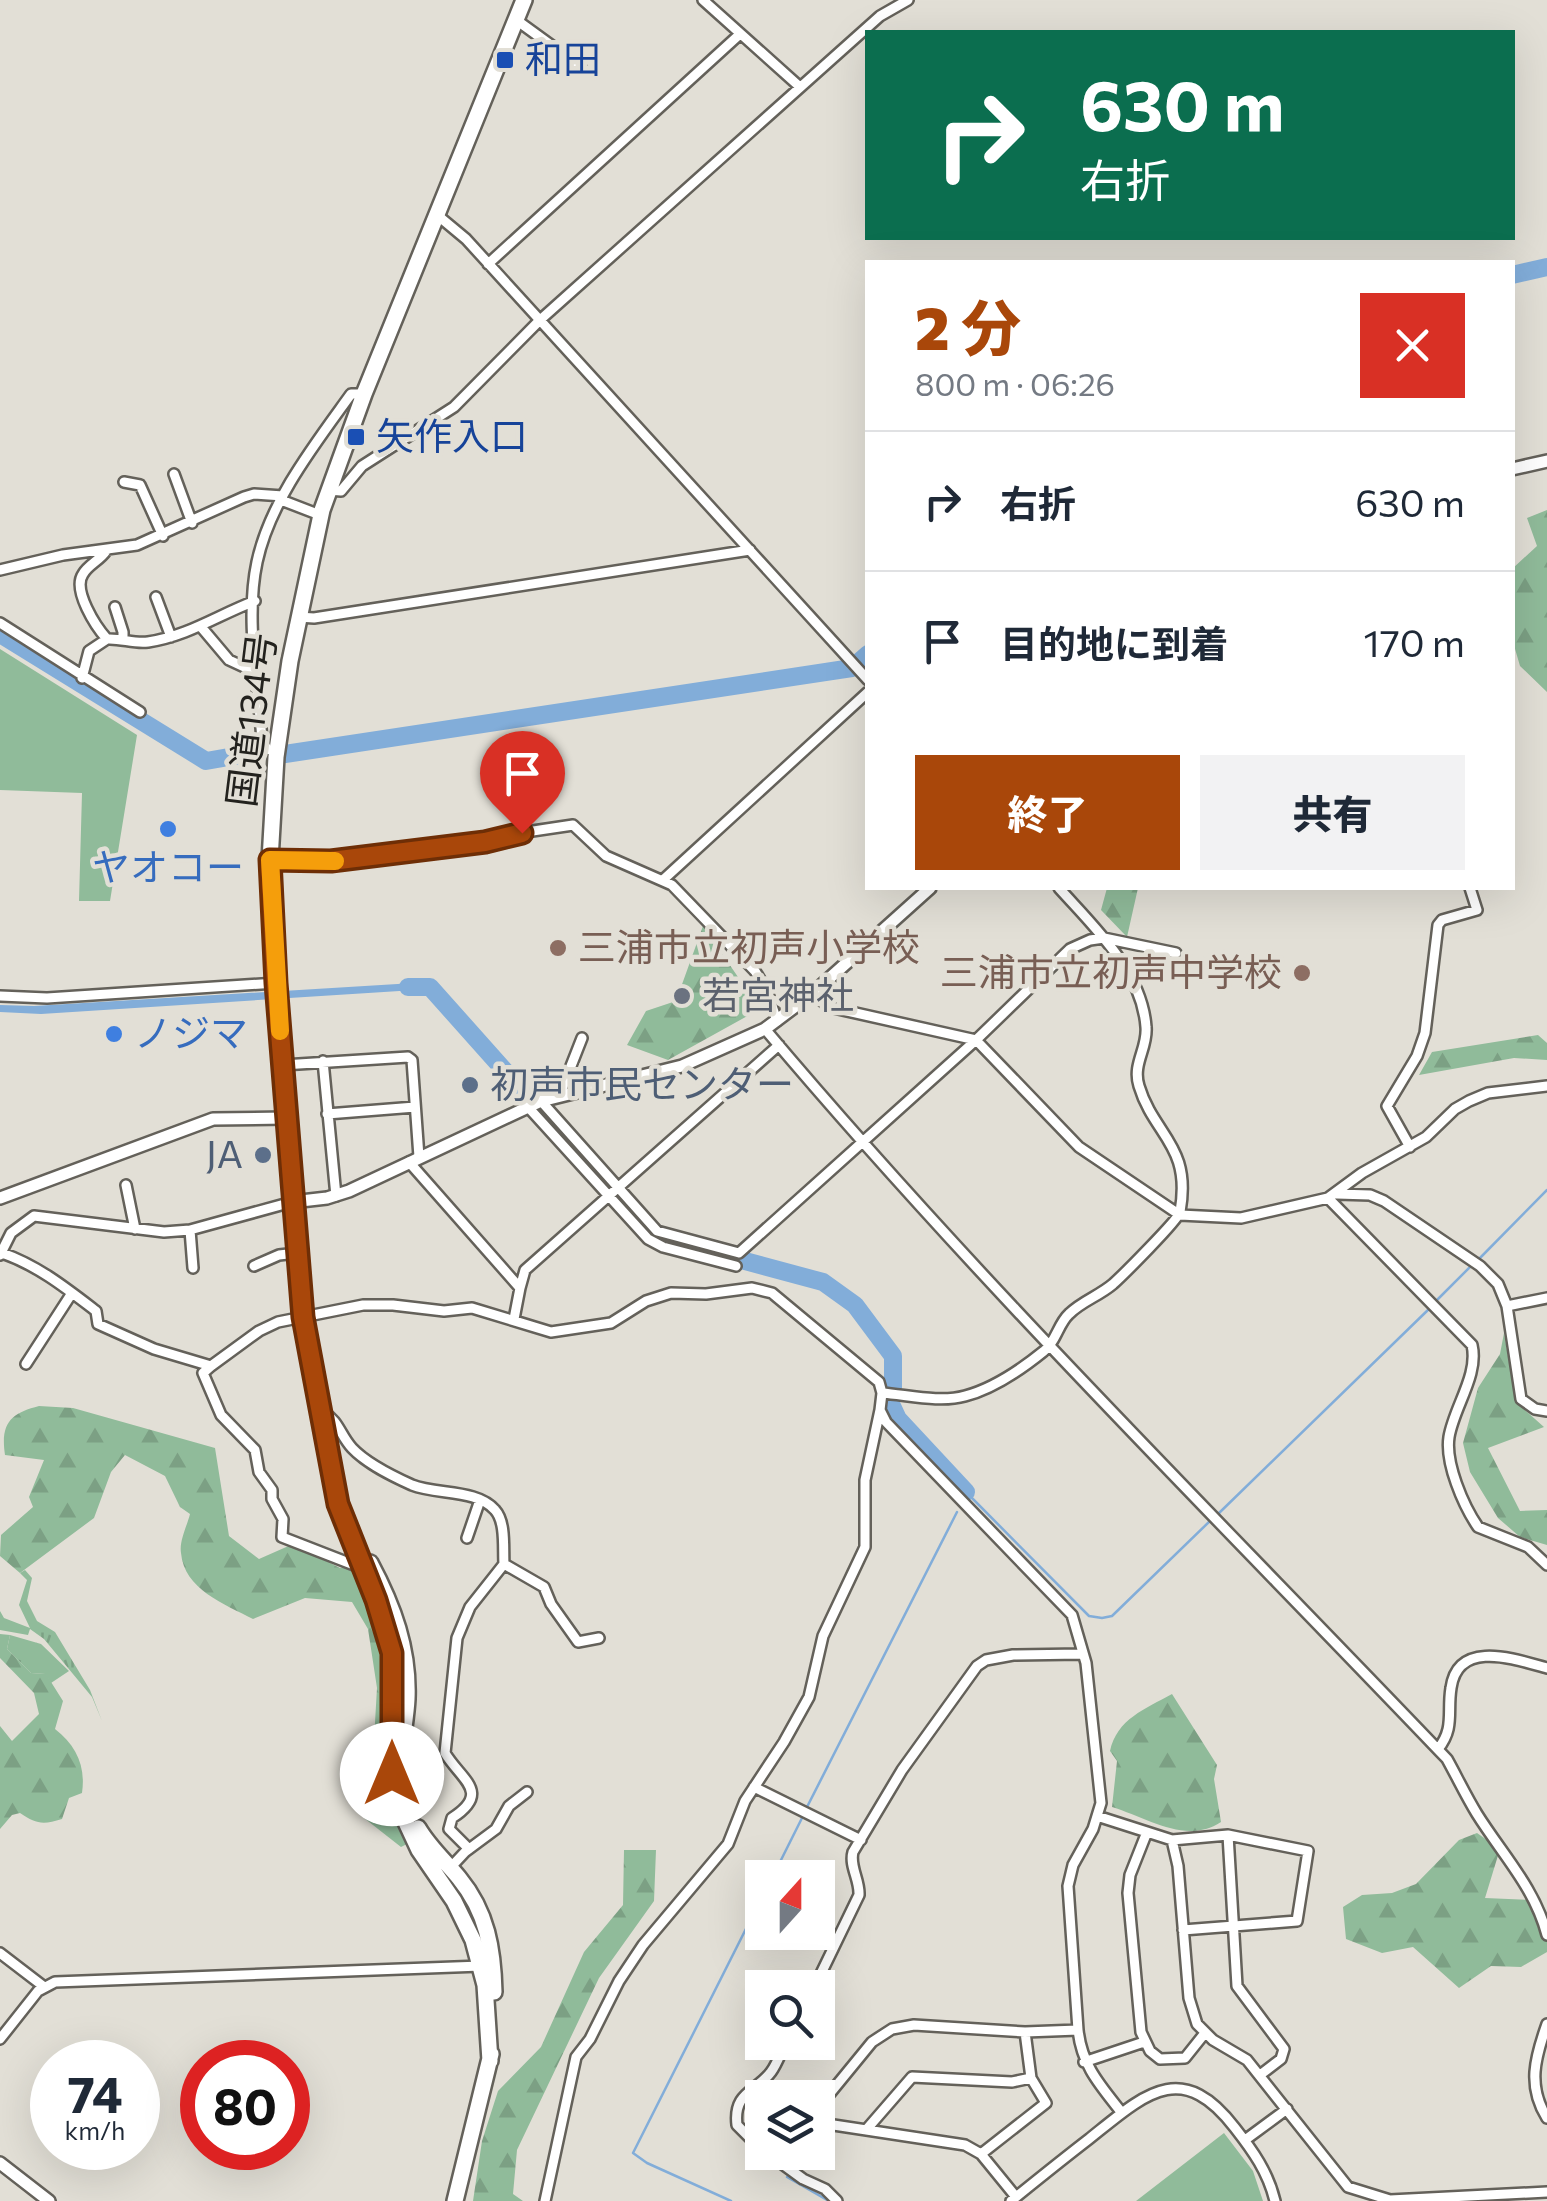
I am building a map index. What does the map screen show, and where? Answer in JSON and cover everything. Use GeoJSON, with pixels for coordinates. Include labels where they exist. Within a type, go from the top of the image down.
{"type":"FeatureCollection","features":[{"type":"Feature","properties":{"kind":"highway","name":"国道134号"},"geometry":{"type":"LineString","coordinates":[[490,2061],[488,2006],[474,1940],[454,1901],[419,1850],[398,1805],[392,1774],[392,1653],[376,1600],[338,1504],[320,1410],[303,1317],[292,1202],[270,860],[277,752],[298,616],[320,515],[364,394],[524,0]]}},
{"type":"Feature","properties":{"kind":"highway","name":"国道134号"},"geometry":{"type":"LineString","coordinates":[[335,1486],[399,1626],[406,1675],[400,1772],[406,1796],[420,1832],[455,1874],[483,1917],[490,1940],[494,1984],[490,2061],[455,2201]]}},
{"type":"Feature","properties":{"kind":"highway"},"geometry":{"type":"LineString","coordinates":[[474,1940],[469,1920],[448,1880],[455,1874],[485,1942],[487,1957],[481,1966],[494,1984]]}},
{"type":"Feature","properties":{"kind":"street"},"geometry":{"type":"LineString","coordinates":[[702,0],[800,88]]}},
{"type":"Feature","properties":{"kind":"street"},"geometry":{"type":"LineString","coordinates":[[328,490],[341,492],[362,466],[454,408],[540,320],[880,16],[908,0]]}},
{"type":"Feature","properties":{"kind":"street"},"geometry":{"type":"LineString","coordinates":[[515,20],[581,67]]}},
{"type":"Feature","properties":{"kind":"street"},"geometry":{"type":"LineString","coordinates":[[488,264],[740,34]]}},
{"type":"Feature","properties":{"kind":"street"},"geometry":{"type":"LineString","coordinates":[[436,214],[466,239],[865,676]]}},
{"type":"Feature","properties":{"kind":"street"},"geometry":{"type":"LineString","coordinates":[[277,752],[263,746],[254,601],[256,567],[282,498],[351,394],[364,394]]}},
{"type":"Feature","properties":{"kind":"street"},"geometry":{"type":"LineString","coordinates":[[1515,468],[1547,461]]}},
{"type":"Feature","properties":{"kind":"street"},"geometry":{"type":"LineString","coordinates":[[174,474],[192,523]]}},
{"type":"Feature","properties":{"kind":"street"},"geometry":{"type":"LineString","coordinates":[[124,482],[140,485],[163,536]]}},
{"type":"Feature","properties":{"kind":"street"},"geometry":{"type":"LineString","coordinates":[[0,570],[63,555],[106,552],[163,536],[254,494],[282,498],[320,515]]}},
{"type":"Feature","properties":{"kind":"street"},"geometry":{"type":"LineString","coordinates":[[298,616],[314,618],[750,550]]}},
{"type":"Feature","properties":{"kind":"street"},"geometry":{"type":"LineString","coordinates":[[106,552],[83,573],[80,584],[85,602],[108,639]]}},
{"type":"Feature","properties":{"kind":"street"},"geometry":{"type":"LineString","coordinates":[[156,597],[170,637]]}},
{"type":"Feature","properties":{"kind":"street"},"geometry":{"type":"LineString","coordinates":[[82,678],[90,651],[108,639],[144,643],[170,637],[202,628],[254,601]]}},
{"type":"Feature","properties":{"kind":"street"},"geometry":{"type":"LineString","coordinates":[[116,607],[124,632],[122,640]]}},
{"type":"Feature","properties":{"kind":"street"},"geometry":{"type":"LineString","coordinates":[[0,624],[140,712]]}},
{"type":"Feature","properties":{"kind":"street"},"geometry":{"type":"LineString","coordinates":[[202,628],[229,660],[257,673]]}},
{"type":"Feature","properties":{"kind":"street"},"geometry":{"type":"LineString","coordinates":[[664,879],[865,695]]}},
{"type":"Feature","properties":{"kind":"street"},"geometry":{"type":"LineString","coordinates":[[270,860],[331,861],[468,845],[566,824],[579,829],[606,856],[664,879],[754,971],[767,991],[778,1021]]}},
{"type":"Feature","properties":{"kind":"street"},"geometry":{"type":"LineString","coordinates":[[211,1366],[154,1349],[98,1324],[96,1312],[72,1293],[25,1261],[1,1254],[11,1232],[34,1216],[135,1230],[190,1230],[292,1202],[336,1196],[560,1094],[682,1066],[765,1029],[813,994],[928,890]]}},
{"type":"Feature","properties":{"kind":"street"},"geometry":{"type":"LineString","coordinates":[[882,1393],[969,1396],[1024,1366],[1049,1348],[1066,1317],[1110,1286],[1180,1214],[1182,1183],[1174,1146],[1139,1089],[1136,1072],[1146,1023],[1129,976],[1104,938],[1061,890]]}},
{"type":"Feature","properties":{"kind":"street"},"geometry":{"type":"LineString","coordinates":[[1410,1147],[1386,1106],[1418,1056],[1425,1033],[1438,925],[1442,920],[1477,910],[1471,890]]}},
{"type":"Feature","properties":{"kind":"street"},"geometry":{"type":"LineString","coordinates":[[730,1290],[738,1260],[1070,949],[1104,938],[1176,953]]}},
{"type":"Feature","properties":{"kind":"street"},"geometry":{"type":"LineString","coordinates":[[0,996],[48,998],[276,984]]}},
{"type":"Feature","properties":{"kind":"street"},"geometry":{"type":"LineString","coordinates":[[813,994],[829,1007],[976,1040],[1080,1146],[1180,1214],[1241,1218],[1331,1196],[1370,1195],[1384,1201],[1480,1266],[1498,1284],[1507,1306],[1521,1398],[1535,1409],[1547,1411]]}},
{"type":"Feature","properties":{"kind":"street"},"geometry":{"type":"LineString","coordinates":[[765,1029],[1049,1348],[1447,1758],[1478,1816],[1540,1909],[1547,1935]]}},
{"type":"Feature","properties":{"kind":"street"},"geometry":{"type":"LineString","coordinates":[[560,1094],[582,1038]]}},
{"type":"Feature","properties":{"kind":"street"},"geometry":{"type":"LineString","coordinates":[[514,1320],[524,1270],[778,1045]]}},
{"type":"Feature","properties":{"kind":"street"},"geometry":{"type":"LineString","coordinates":[[283,1065],[408,1056],[412,1060],[415,1107],[414,1159],[520,1288]]}},
{"type":"Feature","properties":{"kind":"street"},"geometry":{"type":"LineString","coordinates":[[324,1061],[336,1196]]}},
{"type":"Feature","properties":{"kind":"street"},"geometry":{"type":"LineString","coordinates":[[1331,1196],[1362,1173],[1410,1147],[1470,1101],[1488,1093],[1547,1086]]}},
{"type":"Feature","properties":{"kind":"street"},"geometry":{"type":"LineString","coordinates":[[535,1104],[613,1192],[657,1232],[738,1260]]}},
{"type":"Feature","properties":{"kind":"street"},"geometry":{"type":"LineString","coordinates":[[327,1114],[415,1107]]}},
{"type":"Feature","properties":{"kind":"street"},"geometry":{"type":"LineString","coordinates":[[0,1198],[213,1119],[286,1118]]}},
{"type":"Feature","properties":{"kind":"street"},"geometry":{"type":"LineString","coordinates":[[126,1185],[135,1230]]}},
{"type":"Feature","properties":{"kind":"street"},"geometry":{"type":"LineString","coordinates":[[1331,1196],[1472,1344],[1474,1352],[1449,1440],[1454,1473],[1474,1522],[1482,1531],[1528,1548],[1547,1564]]}},
{"type":"Feature","properties":{"kind":"street"},"geometry":{"type":"LineString","coordinates":[[0,1228],[11,1232]]}},
{"type":"Feature","properties":{"kind":"street"},"geometry":{"type":"LineString","coordinates":[[190,1230],[194,1268]]}},
{"type":"Feature","properties":{"kind":"street"},"geometry":{"type":"LineString","coordinates":[[254,1266],[278,1255],[297,1253]]}},
{"type":"Feature","properties":{"kind":"street"},"geometry":{"type":"LineString","coordinates":[[360,1564],[282,1537],[283,1519],[272,1499],[272,1490],[259,1472],[254,1450],[221,1415],[203,1373],[259,1331],[278,1322],[380,1304],[444,1311],[472,1308],[543,1332],[602,1326],[656,1296],[752,1288],[772,1292],[874,1376],[882,1393],[865,1480],[865,1547],[823,1636],[809,1697],[744,1801],[728,1844],[643,1945],[576,2057],[545,2201]]}},
{"type":"Feature","properties":{"kind":"street"},"geometry":{"type":"LineString","coordinates":[[26,1364],[72,1293]]}},
{"type":"Feature","properties":{"kind":"street"},"geometry":{"type":"LineString","coordinates":[[1507,1306],[1547,1298]]}},
{"type":"Feature","properties":{"kind":"street"},"geometry":{"type":"LineString","coordinates":[[320,1410],[338,1423],[346,1441],[367,1460],[416,1486],[480,1500],[495,1509],[500,1518],[504,1564],[470,1607],[454,1648],[445,1753],[466,1778],[472,1798],[469,1807],[452,1818],[449,1829],[470,1849]]}},
{"type":"Feature","properties":{"kind":"street"},"geometry":{"type":"LineString","coordinates":[[880,1410],[886,1422],[1072,1615],[1086,1663],[1100,1790],[1097,1816],[1073,1865],[1068,1886],[1078,2030],[1084,2062],[1122,2112]]}},
{"type":"Feature","properties":{"kind":"street"},"geometry":{"type":"LineString","coordinates":[[467,1538],[480,1500]]}},
{"type":"Feature","properties":{"kind":"street"},"geometry":{"type":"LineString","coordinates":[[504,1564],[544,1586],[551,1604],[578,1642],[599,1638]]}},
{"type":"Feature","properties":{"kind":"street"},"geometry":{"type":"LineString","coordinates":[[823,1970],[859,1894],[852,1858],[861,1840],[902,1770],[977,1666],[986,1660],[1013,1655],[1081,1654]]}},
{"type":"Feature","properties":{"kind":"street"},"geometry":{"type":"LineString","coordinates":[[1438,1749],[1448,1738],[1452,1721],[1451,1688],[1466,1663],[1488,1655],[1547,1668]]}},
{"type":"Feature","properties":{"kind":"street"},"geometry":{"type":"LineString","coordinates":[[754,1787],[861,1840]]}},
{"type":"Feature","properties":{"kind":"street"},"geometry":{"type":"LineString","coordinates":[[455,1874],[470,1849],[496,1830],[509,1806],[527,1792]]}},
{"type":"Feature","properties":{"kind":"street"},"geometry":{"type":"LineString","coordinates":[[1097,1816],[1172,1840],[1228,1834],[1308,1851],[1297,1921],[1183,1930]]}},
{"type":"Feature","properties":{"kind":"street"},"geometry":{"type":"LineString","coordinates":[[1147,1832],[1130,1875],[1128,1893],[1138,2020],[1144,2042],[1160,2059],[1186,2058],[1205,2033]]}},
{"type":"Feature","properties":{"kind":"street"},"geometry":{"type":"LineString","coordinates":[[1228,1834],[1237,1986],[1284,2049],[1282,2059],[1260,2075]]}},
{"type":"Feature","properties":{"kind":"street"},"geometry":{"type":"LineString","coordinates":[[1172,1840],[1191,2012],[1205,2033],[1247,2060],[1348,2188],[1390,2200],[1547,2192]]}},
{"type":"Feature","properties":{"kind":"street"},"geometry":{"type":"LineString","coordinates":[[0,1953],[43,1986]]}},
{"type":"Feature","properties":{"kind":"street"},"geometry":{"type":"LineString","coordinates":[[0,2039],[43,1986],[55,1982],[481,1966]]}},
{"type":"Feature","properties":{"kind":"street"},"geometry":{"type":"LineString","coordinates":[[1547,2024],[1533,2073],[1547,2118]]}},
{"type":"Feature","properties":{"kind":"street"},"geometry":{"type":"LineString","coordinates":[[835,2087],[872,2042],[892,2030],[914,2025],[1026,2032],[1078,2030]]}},
{"type":"Feature","properties":{"kind":"street"},"geometry":{"type":"LineString","coordinates":[[981,2154],[1046,2103],[1031,2078],[1026,2032]]}},
{"type":"Feature","properties":{"kind":"street"},"geometry":{"type":"LineString","coordinates":[[1084,2062],[1144,2042]]}},
{"type":"Feature","properties":{"kind":"street"},"geometry":{"type":"LineString","coordinates":[[762,2080],[777,2060]]}},
{"type":"Feature","properties":{"kind":"street"},"geometry":{"type":"LineString","coordinates":[[866,2130],[912,2077],[1012,2082],[1031,2078]]}},
{"type":"Feature","properties":{"kind":"street"},"geometry":{"type":"LineString","coordinates":[[835,2125],[965,2145],[981,2154],[1014,2199],[1122,2112],[1153,2092],[1183,2090],[1211,2102],[1245,2140],[1262,2166],[1275,2201]]}},
{"type":"Feature","properties":{"kind":"street"},"geometry":{"type":"LineString","coordinates":[[745,2094],[736,2111],[737,2125],[745,2133]]}},
{"type":"Feature","properties":{"kind":"street"},"geometry":{"type":"LineString","coordinates":[[1245,2140],[1286,2109]]}},
{"type":"Feature","properties":{"kind":"street"},"geometry":{"type":"LineString","coordinates":[[0,2163],[50,2201]]}},
{"type":"Feature","properties":{"kind":"street"},"geometry":{"type":"LineString","coordinates":[[790,2170],[825,2189],[837,2201]]}},
{"type":"Feature","properties":{"kind":"street"},"geometry":{"type":"LineString","coordinates":[[1348,2188],[1348,2201]]}},
{"type":"Feature","properties":{"kind":"green space"},"geometry":{"type":"Polygon","coordinates":[[[1547,510],[1547,692],[1520,666],[1515,649],[1515,566],[1537,546],[1527,518],[1547,510]]]}},
{"type":"Feature","properties":{"kind":"green space"},"geometry":{"type":"Polygon","coordinates":[[[0,649],[137,735],[110,901],[79,901],[82,793],[0,790],[0,649]]]}},
{"type":"Feature","properties":{"kind":"green space"},"geometry":{"type":"Polygon","coordinates":[[[1106,890],[1138,890],[1127,937],[1101,910],[1106,890]]]}},
{"type":"Feature","properties":{"kind":"green space"},"geometry":{"type":"Polygon","coordinates":[[[703,926],[760,1009],[668,1060],[627,1045],[646,1011],[676,1001],[703,926]]]}},
{"type":"Feature","properties":{"kind":"green space"},"geometry":{"type":"Polygon","coordinates":[[[1538,1035],[1547,1043],[1547,1060],[1514,1058],[1419,1075],[1432,1052],[1538,1035]]]}},
{"type":"Feature","properties":{"kind":"green space"},"geometry":{"type":"Polygon","coordinates":[[[1504,1333],[1516,1402],[1544,1427],[1488,1448],[1520,1511],[1547,1510],[1547,1545],[1520,1537],[1498,1518],[1470,1472],[1463,1443],[1478,1388],[1500,1354],[1504,1333]]]}},
{"type":"Feature","properties":{"kind":"green space"},"geometry":{"type":"Polygon","coordinates":[[[39,1406],[73,1408],[215,1448],[229,1536],[259,1559],[293,1544],[340,1568],[350,1566],[371,1604],[382,1655],[380,1764],[388,1804],[407,1844],[401,1847],[364,1818],[358,1793],[373,1757],[377,1688],[368,1629],[352,1602],[305,1598],[253,1619],[207,1594],[189,1576],[181,1553],[190,1514],[180,1507],[165,1476],[125,1455],[111,1472],[94,1518],[20,1573],[0,1556],[1,1535],[33,1507],[29,1497],[44,1460],[5,1455],[4,1434],[15,1416],[39,1406]]]}},
{"type":"Feature","properties":{"kind":"green space"},"geometry":{"type":"Polygon","coordinates":[[[25,1570],[32,1578],[27,1601],[37,1621],[55,1632],[90,1690],[102,1721],[92,1697],[44,1639],[30,1629],[28,1635],[0,1630],[0,1611],[4,1618],[30,1628],[19,1605],[27,1580],[20,1573],[25,1570]]]}},
{"type":"Feature","properties":{"kind":"green space"},"geometry":{"type":"Polygon","coordinates":[[[0,1634],[10,1635],[7,1649],[31,1673],[46,1674],[63,1701],[55,1729],[78,1757],[83,1783],[82,1793],[69,1798],[62,1819],[40,1822],[20,1813],[12,1815],[0,1829],[0,1726],[12,1741],[39,1714],[34,1693],[0,1658],[0,1634]]]}},
{"type":"Feature","properties":{"kind":"green space"},"geometry":{"type":"Polygon","coordinates":[[[10,1635],[41,1644],[69,1671],[51,1683],[45,1674],[31,1673],[7,1649],[10,1635]]]}},
{"type":"Feature","properties":{"kind":"green space"},"geometry":{"type":"Polygon","coordinates":[[[1172,1694],[1217,1765],[1214,1779],[1221,1822],[1194,1831],[1167,1827],[1112,1807],[1117,1761],[1110,1751],[1114,1740],[1134,1716],[1172,1694]]]}},
{"type":"Feature","properties":{"kind":"green space"},"geometry":{"type":"Polygon","coordinates":[[[1477,1833],[1500,1849],[1485,1898],[1534,1900],[1547,1930],[1547,1952],[1521,1967],[1491,1966],[1459,1988],[1413,1947],[1382,1953],[1346,1939],[1343,1907],[1362,1895],[1392,1893],[1416,1884],[1459,1840],[1477,1833]]]}},
{"type":"Feature","properties":{"kind":"green space"},"geometry":{"type":"Polygon","coordinates":[[[624,1850],[656,1850],[654,1901],[599,1978],[517,2150],[513,2194],[523,2201],[473,2201],[482,2141],[498,2091],[541,2047],[584,1952],[623,1905],[624,1850]]]}},
{"type":"Feature","properties":{"kind":"green space"},"geometry":{"type":"Polygon","coordinates":[[[1224,2133],[1253,2171],[1263,2201],[1136,2201],[1224,2133]]]}},
{"type":"Feature","properties":{"kind":"water"},"geometry":{"type":"Polygon","coordinates":[[[430,985],[431,989],[41,1014],[0,1012],[0,1005],[430,985]]]}},
{"type":"Feature","properties":{"kind":"waterway"},"geometry":{"type":"LineString","coordinates":[[1515,274],[1547,267]]}},
{"type":"Feature","properties":{"kind":"waterway"},"geometry":{"type":"LineString","coordinates":[[0,634],[206,761],[257,752]]}},
{"type":"Feature","properties":{"kind":"waterway"},"geometry":{"type":"LineString","coordinates":[[285,754],[852,668],[865,657]]}},
{"type":"Feature","properties":{"kind":"waterway"},"geometry":{"type":"LineString","coordinates":[[408,987],[430,987],[652,1236],[823,1282],[855,1305],[893,1356],[893,1389]]}},
{"type":"Feature","properties":{"kind":"waterway"},"geometry":{"type":"LineString","coordinates":[[1478,1260],[1547,1190]]}},
{"type":"Feature","properties":{"kind":"waterway"},"geometry":{"type":"LineString","coordinates":[[1435,1302],[1472,1265]]}},
{"type":"Feature","properties":{"kind":"waterway"},"geometry":{"type":"LineString","coordinates":[[1217,1515],[1430,1308]]}},
{"type":"Feature","properties":{"kind":"waterway"},"geometry":{"type":"LineString","coordinates":[[892,1406],[898,1419],[966,1492]]}},
{"type":"Feature","properties":{"kind":"waterway"},"geometry":{"type":"LineString","coordinates":[[965,1494],[1089,1616],[1102,1618],[1112,1616],[1211,1520]]}},
{"type":"Feature","properties":{"kind":"waterway"},"geometry":{"type":"LineString","coordinates":[[806,1809],[957,1512]]}},
{"type":"Feature","properties":{"kind":"waterway"},"geometry":{"type":"LineString","coordinates":[[781,1860],[803,1816]]}},
{"type":"Feature","properties":{"kind":"waterway"},"geometry":{"type":"LineString","coordinates":[[731,2201],[633,2153],[745,1931]]}},
{"type":"Feature","properties":{"kind":"waterway"},"geometry":{"type":"LineString","coordinates":[[787,2177],[829,2201]]}},
{"type":"Feature","properties":{"kind":"slow traffic"},"geometry":{"type":"LineString","coordinates":[[280,1031],[270,860],[335,861]]}},
{"type":"Feature","properties":{"kind":"place","name":"和田"},"geometry":{"type":"Point","coordinates":[505,60]}},
{"type":"Feature","properties":{"kind":"place","name":"矢作入口"},"geometry":{"type":"Point","coordinates":[356,437]}},
{"type":"Feature","properties":{"kind":"place","name":"ヤオコー"},"geometry":{"type":"Point","coordinates":[168,829]}},
{"type":"Feature","properties":{"kind":"place","name":"三浦市立初声小学校"},"geometry":{"type":"Point","coordinates":[558,948]}},
{"type":"Feature","properties":{"kind":"place","name":"三浦市立初声中学校"},"geometry":{"type":"Point","coordinates":[1302,973]}},
{"type":"Feature","properties":{"kind":"place","name":"若宮神社"},"geometry":{"type":"Point","coordinates":[682,996]}},
{"type":"Feature","properties":{"kind":"place","name":"ノジマ"},"geometry":{"type":"Point","coordinates":[114,1034]}},
{"type":"Feature","properties":{"kind":"place","name":"初声市民センター"},"geometry":{"type":"Point","coordinates":[470,1085]}},
{"type":"Feature","properties":{"kind":"place","name":"JA"},"geometry":{"type":"Point","coordinates":[263,1155]}},
{"type":"Feature","properties":{"kind":"route"},"geometry":{"type":"LineString","coordinates":[[392,1774],[392,1653],[376,1600],[338,1504],[303,1317],[270,860],[331,861],[485,842],[522,833]]}}]}
